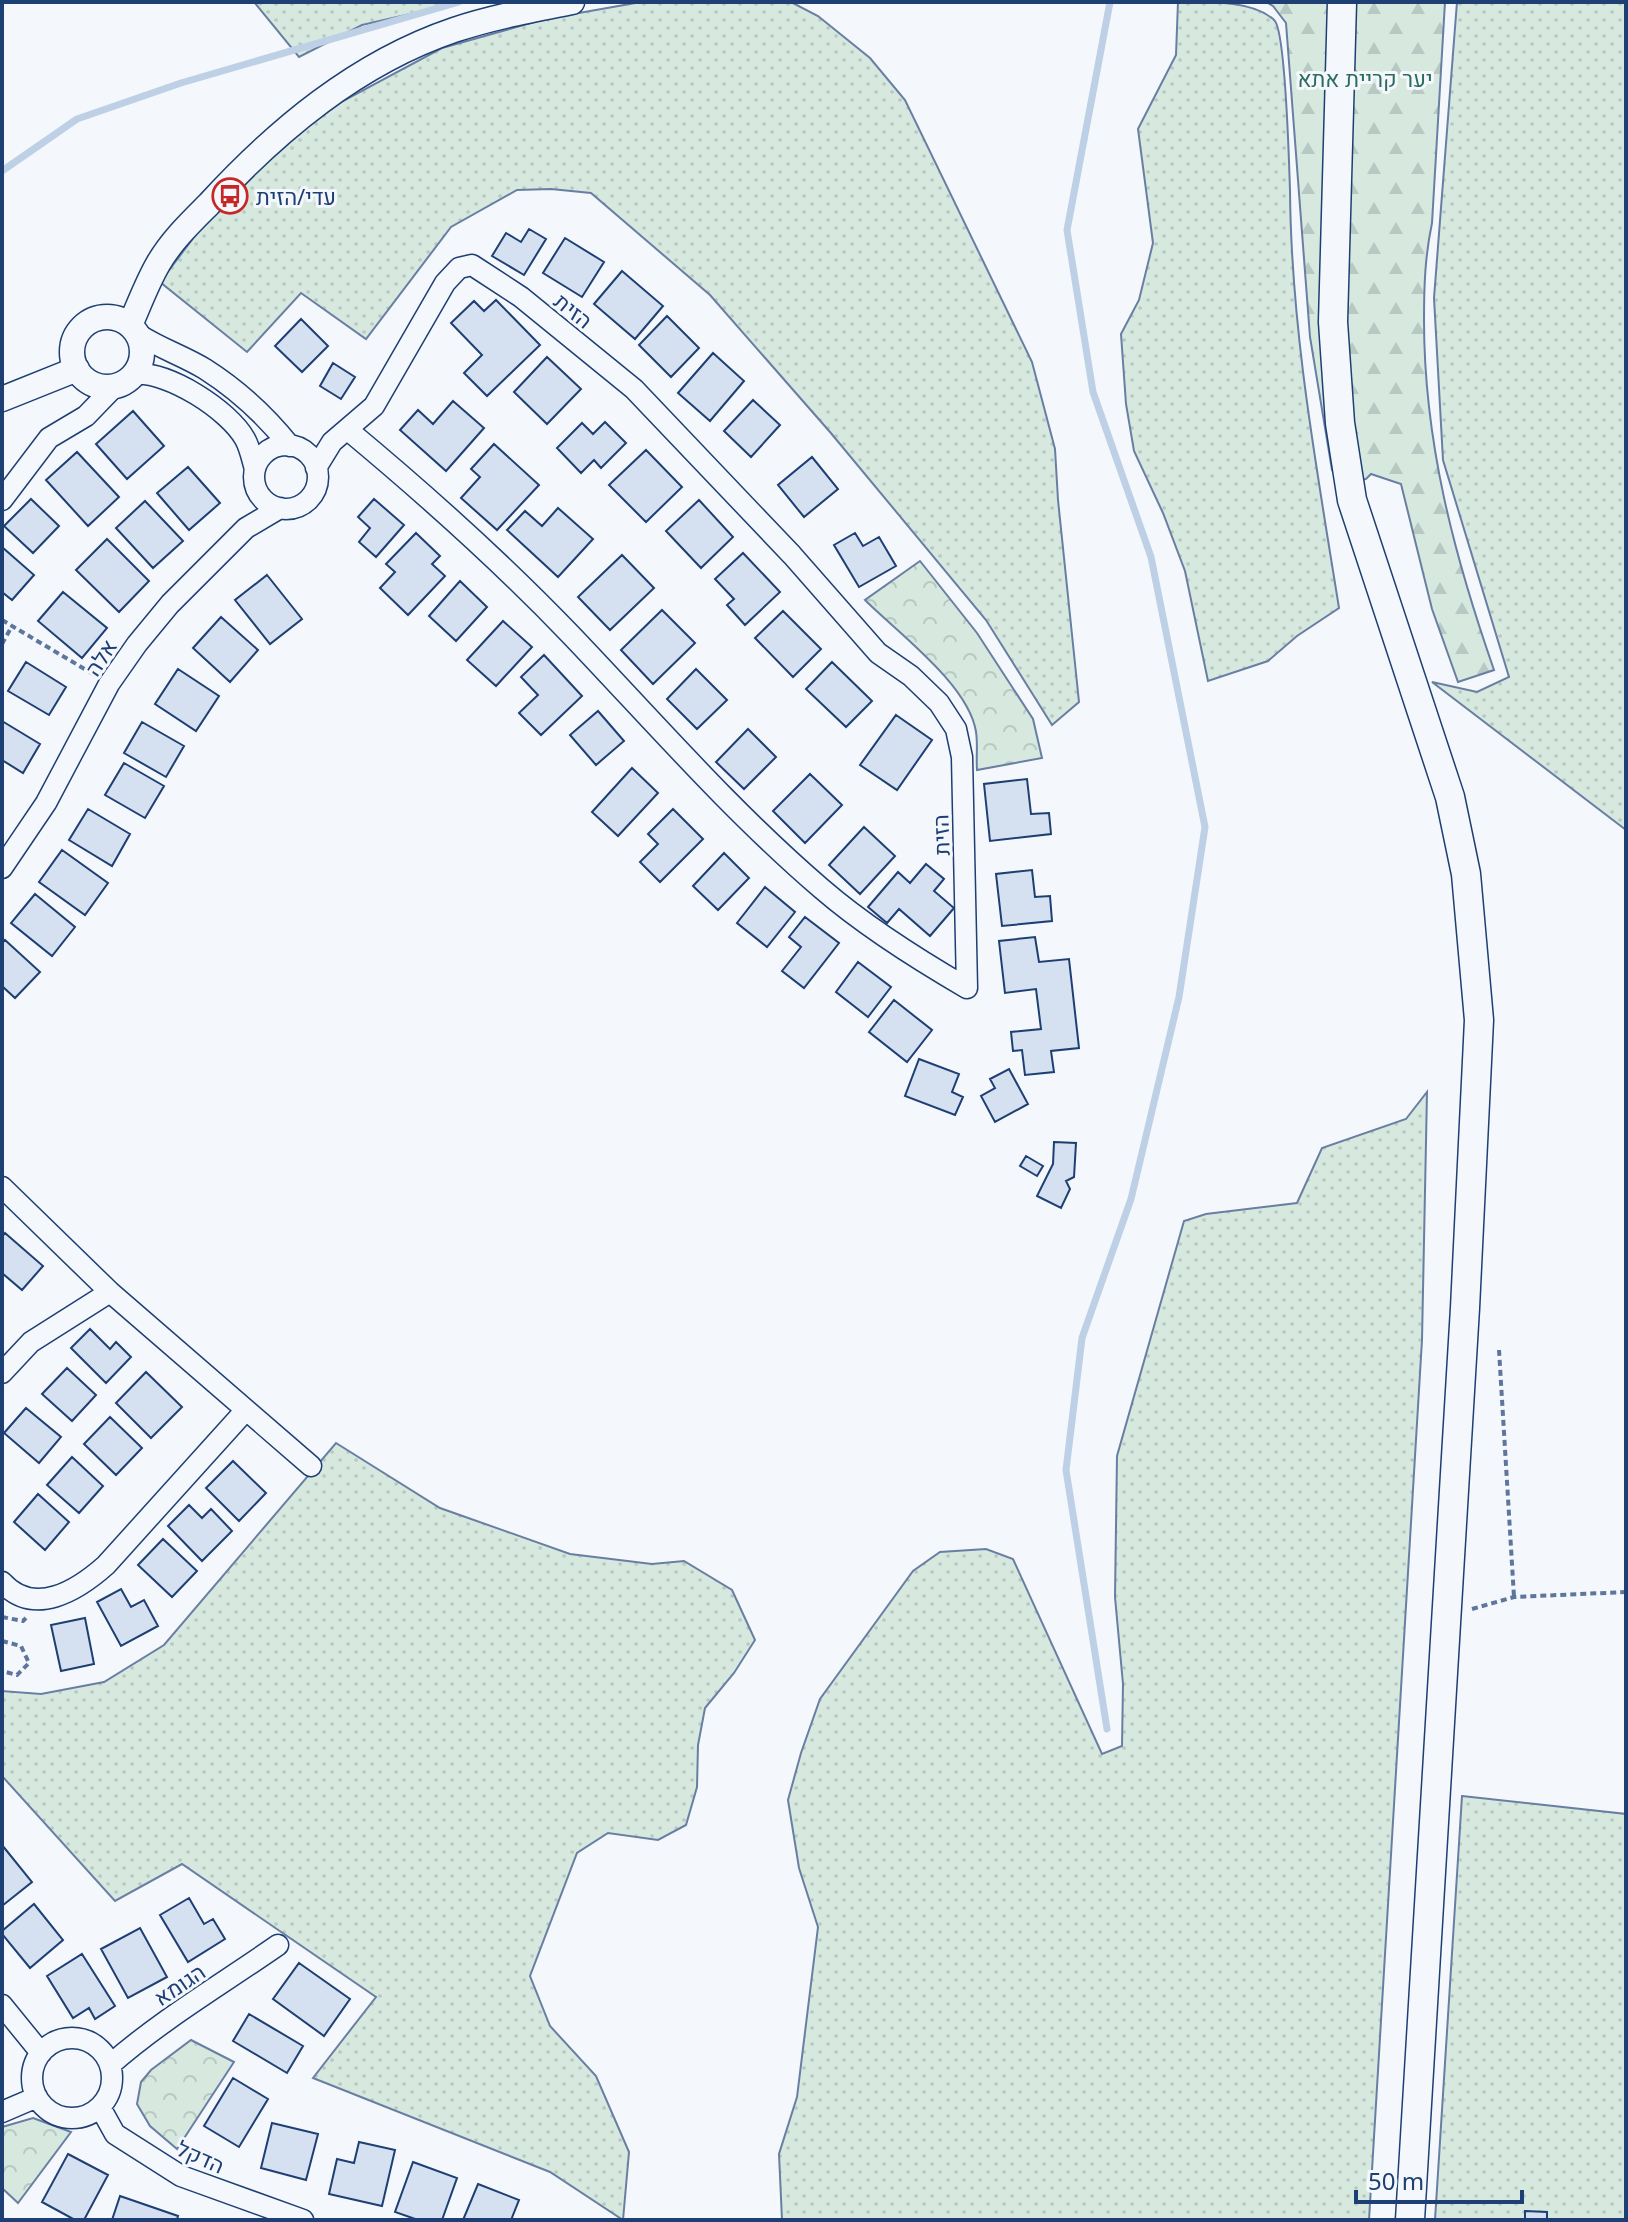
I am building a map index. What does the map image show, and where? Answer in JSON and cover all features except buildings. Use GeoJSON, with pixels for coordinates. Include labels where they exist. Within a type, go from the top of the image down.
{"type":"FeatureCollection","features":[{"type":"Feature","properties":{"kind":"main road"},"geometry":{"type":"LineString","coordinates":[[1342,2],[1333,322],[1340,423],[1352,500],[1450,797],[1466,874],[1479,1020],[1465,1308],[1410,2220]]}},
{"type":"Feature","properties":{"kind":"street"},"geometry":{"type":"LineString","coordinates":[[2,500],[49,438],[72,427],[139,369],[143,357],[142,345],[134,329],[159,263],[182,232],[246,163],[299,116],[395,56],[451,31],[503,16],[572,2]]}},
{"type":"Feature","properties":{"kind":"street","name":"הזית"},"geometry":{"type":"LineString","coordinates":[[316,468],[332,442],[374,406],[445,283],[459,268],[472,265],[521,297],[634,389],[792,555],[878,653],[911,676],[939,703],[956,729],[962,757],[967,988],[873,928],[822,889],[677,750],[570,634],[495,560],[414,485],[348,430]]}},
{"type":"Feature","properties":{"kind":"street"},"geometry":{"type":"LineString","coordinates":[[99,317],[121,319],[134,329],[153,344],[205,369],[269,420],[290,446],[307,453],[316,468],[318,479],[309,499],[291,509],[270,505],[257,489],[247,441],[239,430],[218,411],[168,379],[144,373],[135,374],[123,382],[93,384],[77,369],[72,348],[80,328],[99,317]]}},
{"type":"Feature","properties":{"kind":"street"},"geometry":{"type":"LineString","coordinates":[[2,399],[77,369]]}},
{"type":"Feature","properties":{"kind":"street"},"geometry":{"type":"LineString","coordinates":[[255,469],[272,448],[290,446]]}},
{"type":"Feature","properties":{"kind":"street","name":"אלה"},"geometry":{"type":"LineString","coordinates":[[2,868],[46,803],[109,684],[137,644],[189,584],[246,528],[280,508]]}},
{"type":"Feature","properties":{"kind":"street"},"geometry":{"type":"LineString","coordinates":[[2,1187],[110,1292],[311,1466]]}},
{"type":"Feature","properties":{"kind":"street"},"geometry":{"type":"LineString","coordinates":[[2,1373],[31,1342],[110,1292]]}},
{"type":"Feature","properties":{"kind":"street"},"geometry":{"type":"LineString","coordinates":[[2,1582],[19,1596],[40,1600],[59,1596],[86,1583],[106,1565],[245,1411]]}},
{"type":"Feature","properties":{"kind":"street","name":"הגומא"},"geometry":{"type":"LineString","coordinates":[[110,2065],[144,2035],[278,1945]]}},
{"type":"Feature","properties":{"kind":"street"},"geometry":{"type":"LineString","coordinates":[[2,2005],[41,2053]]}},
{"type":"Feature","properties":{"kind":"street"},"geometry":{"type":"LineString","coordinates":[[61,2040],[85,2040],[104,2055],[110,2065],[111,2087],[100,2107],[78,2117],[55,2114],[37,2097],[32,2075],[41,2053],[61,2040]]}},
{"type":"Feature","properties":{"kind":"street"},"geometry":{"type":"LineString","coordinates":[[2,2112],[37,2097]]}},
{"type":"Feature","properties":{"kind":"street","name":"הדקל"},"geometry":{"type":"LineString","coordinates":[[100,2107],[115,2134],[181,2176],[303,2220]]}},
{"type":"Feature","properties":{"kind":"path"},"geometry":{"type":"LineString","coordinates":[[2,620],[109,684]]}},
{"type":"Feature","properties":{"kind":"path"},"geometry":{"type":"LineString","coordinates":[[2,644],[12,626]]}},
{"type":"Feature","properties":{"kind":"path"},"geometry":{"type":"LineString","coordinates":[[1499,1350],[1514,1597]]}},
{"type":"Feature","properties":{"kind":"path"},"geometry":{"type":"LineString","coordinates":[[1446,1617],[1514,1597],[1626,1592]]}},
{"type":"Feature","properties":{"kind":"path"},"geometry":{"type":"LineString","coordinates":[[2,1641],[21,1646],[29,1663],[17,1675],[2,1671]]}},
{"type":"Feature","properties":{"kind":"green space"},"geometry":{"type":"Polygon","coordinates":[[[254,2],[463,2],[362,25],[299,57],[254,2]]]}},
{"type":"Feature","properties":{"kind":"green space"},"geometry":{"type":"Polygon","coordinates":[[[641,2],[791,2],[818,16],[870,58],[905,100],[1032,362],[1055,449],[1079,702],[1052,725],[986,620],[830,432],[710,295],[591,193],[517,190],[451,227],[366,339],[301,293],[247,352],[160,282],[207,220],[272,152],[341,102],[442,48],[545,19],[641,2]]]}},
{"type":"Feature","properties":{"kind":"green space"},"geometry":{"type":"Polygon","coordinates":[[[1178,2],[1231,4],[1256,9],[1275,21],[1279,32],[1300,347],[1339,608],[1297,636],[1268,661],[1208,681],[1185,571],[1163,513],[1134,451],[1126,404],[1121,334],[1139,300],[1153,243],[1138,129],[1176,55],[1178,2]]]}},
{"type":"Feature","properties":{"kind":"green space","name":"יער קריית אתא"},"geometry":{"type":"Polygon","coordinates":[[[1266,2],[1445,2],[1432,223],[1425,283],[1425,365],[1429,410],[1444,498],[1466,584],[1494,670],[1458,682],[1432,609],[1401,484],[1371,474],[1351,484],[1332,470],[1310,337],[1286,23],[1266,2]]]}},
{"type":"Feature","properties":{"kind":"green space"},"geometry":{"type":"Polygon","coordinates":[[[1457,2],[1626,2],[1626,830],[1432,682],[1477,692],[1509,677],[1443,460],[1434,298],[1457,2]]]}},
{"type":"Feature","properties":{"kind":"green space"},"geometry":{"type":"Polygon","coordinates":[[[920,561],[977,633],[1033,719],[1042,758],[977,770],[976,732],[971,714],[960,696],[947,678],[865,600],[920,561]]]}},
{"type":"Feature","properties":{"kind":"green space"},"geometry":{"type":"Polygon","coordinates":[[[1427,1092],[1422,1340],[1369,2220],[782,2220],[779,2154],[797,2097],[818,1927],[799,1868],[788,1800],[820,1699],[913,1571],[940,1552],[986,1549],[1013,1559],[1102,1754],[1122,1746],[1123,1684],[1115,1597],[1117,1456],[1184,1221],[1206,1214],[1297,1203],[1322,1148],[1406,1119],[1427,1092]]]}},
{"type":"Feature","properties":{"kind":"green space"},"geometry":{"type":"Polygon","coordinates":[[[336,1443],[440,1508],[570,1554],[652,1564],[684,1561],[732,1590],[755,1640],[734,1673],[705,1708],[698,1745],[697,1787],[686,1825],[658,1840],[608,1833],[577,1853],[530,1976],[550,2026],[596,2076],[629,2152],[623,2220],[550,2172],[313,2078],[376,1997],[182,1864],[115,1901],[2,1776],[2,1691],[41,1694],[104,1682],[164,1645],[336,1443]]]}},
{"type":"Feature","properties":{"kind":"green space"},"geometry":{"type":"Polygon","coordinates":[[[1462,1796],[1626,1814],[1626,2220],[1435,2220],[1462,1796]]]}},
{"type":"Feature","properties":{"kind":"green space"},"geometry":{"type":"Polygon","coordinates":[[[191,2040],[234,2062],[177,2149],[150,2126],[137,2104],[141,2082],[151,2070],[191,2040]]]}},
{"type":"Feature","properties":{"kind":"green space"},"geometry":{"type":"Polygon","coordinates":[[[33,2118],[71,2132],[18,2203],[2,2188],[2,2127],[33,2118]]]}},
{"type":"Feature","properties":{"kind":"waterway"},"geometry":{"type":"LineString","coordinates":[[2,171],[77,119],[181,83],[459,2]]}},
{"type":"Feature","properties":{"kind":"waterway"},"geometry":{"type":"LineString","coordinates":[[1107,1729],[1066,1470],[1082,1338],[1131,1199],[1179,997],[1205,827],[1151,557],[1093,392],[1067,230],[1110,2]]}},
{"type":"Feature","properties":{"kind":"place","name":"עדי/הזית"},"geometry":{"type":"Point","coordinates":[230,196]}}]}
